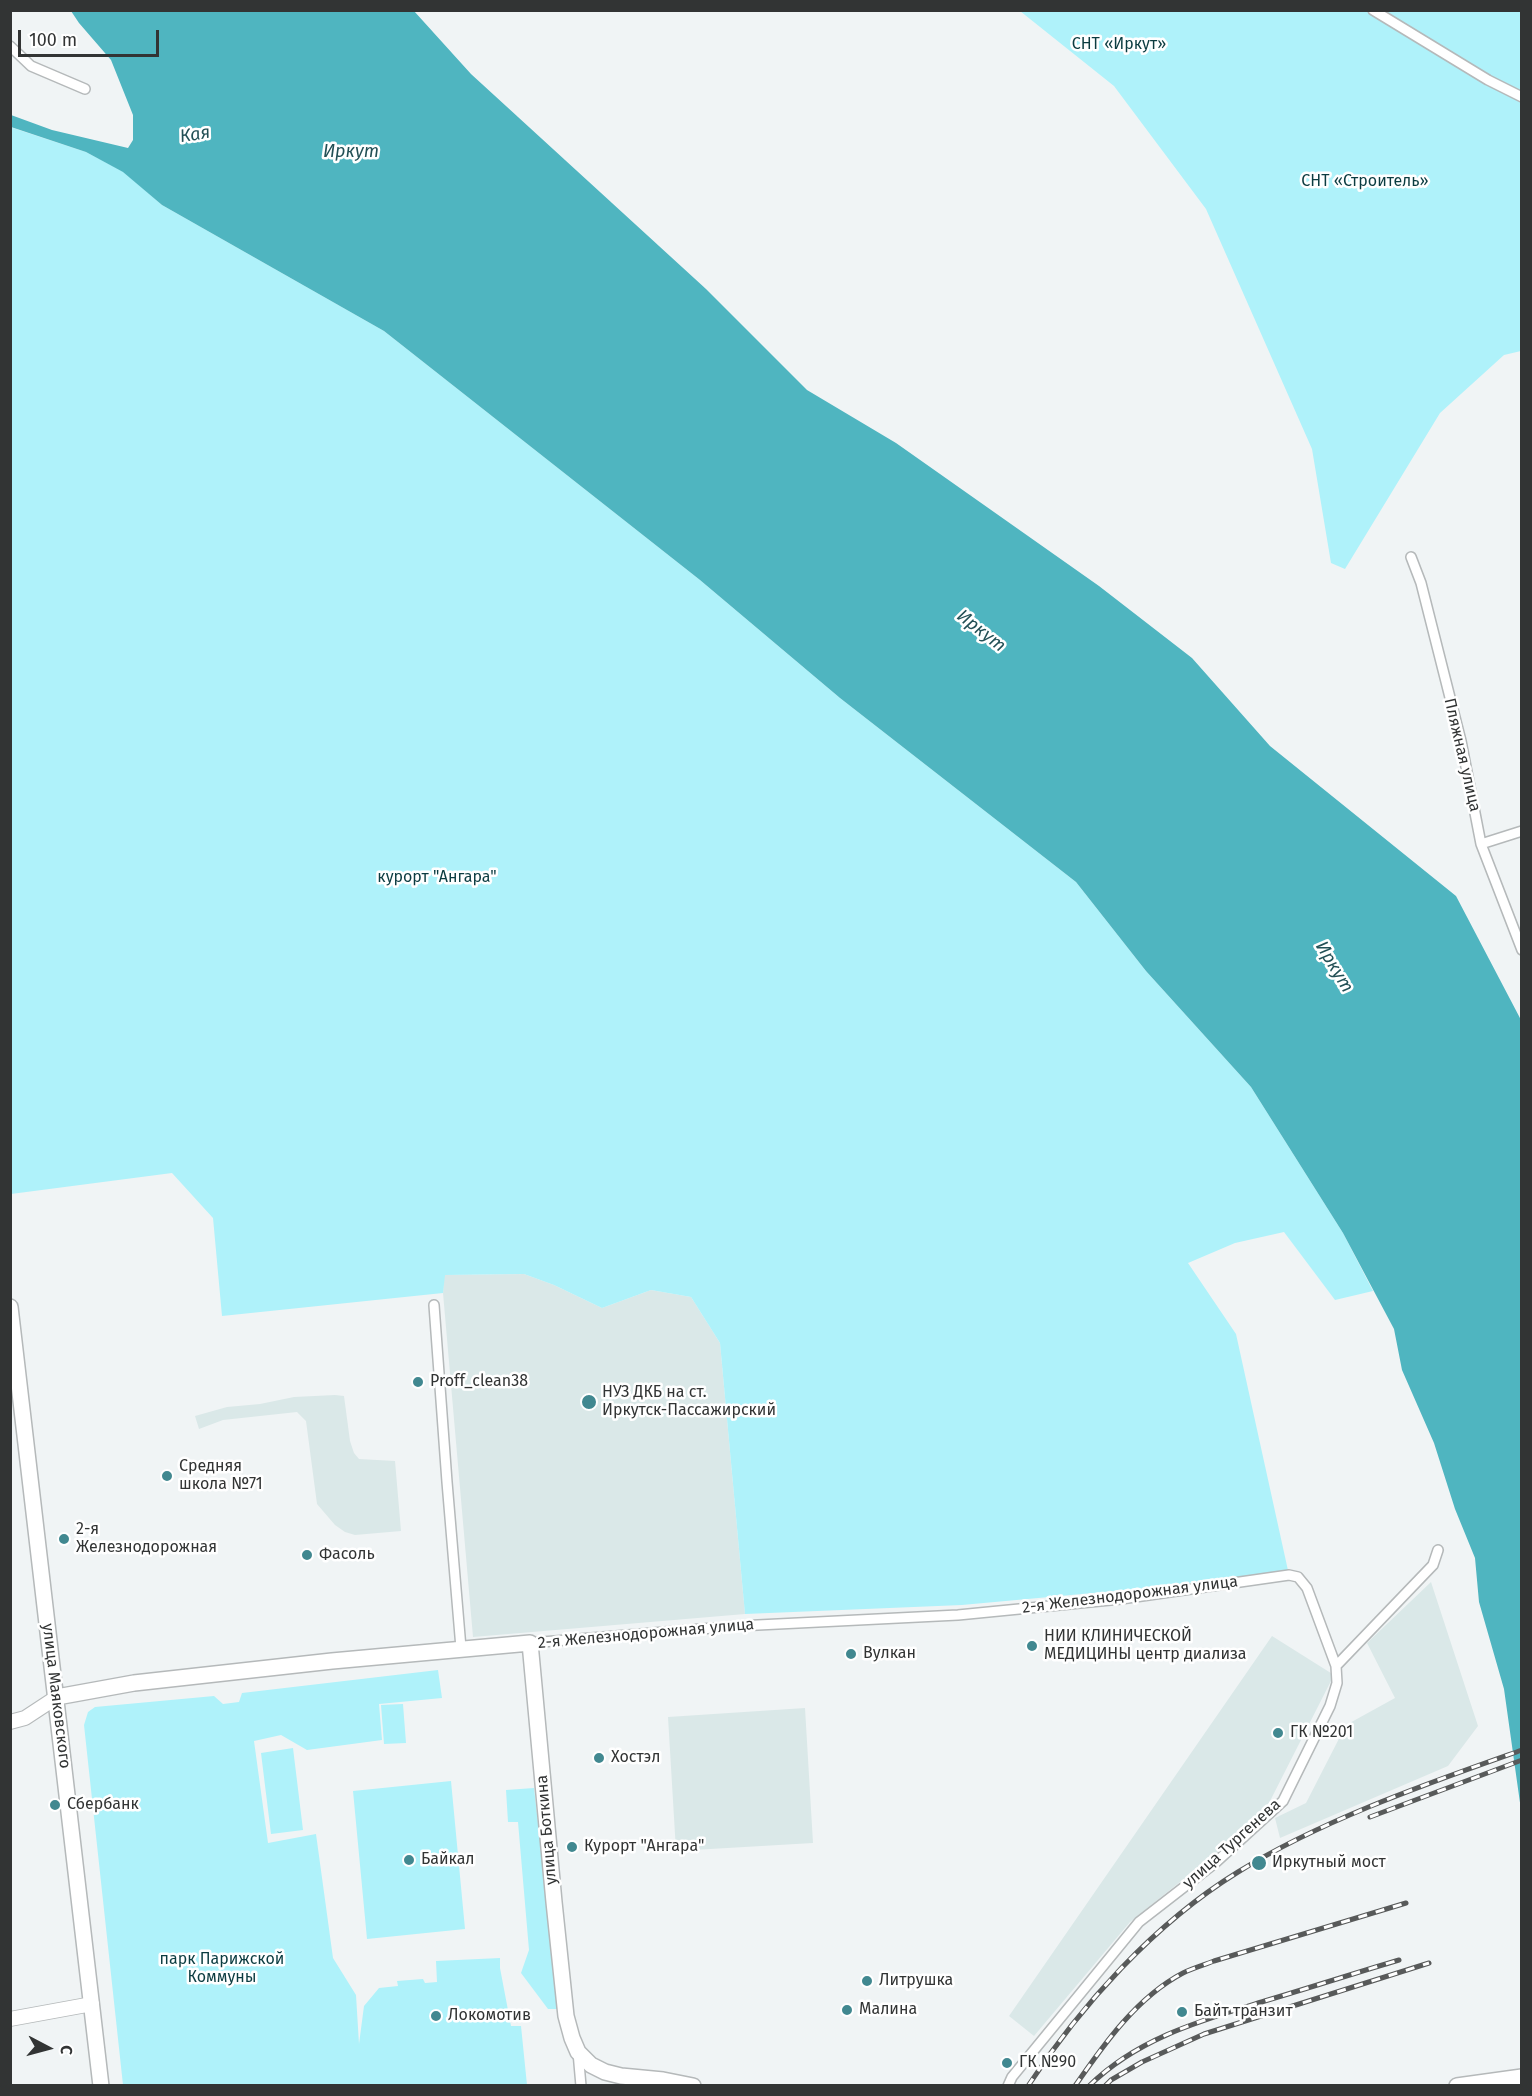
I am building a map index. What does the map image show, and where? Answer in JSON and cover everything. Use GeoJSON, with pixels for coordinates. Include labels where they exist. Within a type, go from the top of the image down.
{"type":"FeatureCollection","features":[{"type":"Feature","properties":{"kind":"main road","name":"улица Маяковского"},"geometry":{"type":"LineString","coordinates":[[10,1307],[101,2085]]}},
{"type":"Feature","properties":{"kind":"main road","name":"2-я Железнодорожная улица"},"geometry":{"type":"LineString","coordinates":[[10,1722],[25,1719],[57,1697],[134,1683],[461,1648],[530,1643]]}},
{"type":"Feature","properties":{"kind":"main road","name":"улица Боткина"},"geometry":{"type":"LineString","coordinates":[[530,1643],[566,2016],[578,2052]]}},
{"type":"Feature","properties":{"kind":"main road"},"geometry":{"type":"LineString","coordinates":[[10,2019],[92,2004]]}},
{"type":"Feature","properties":{"kind":"main road"},"geometry":{"type":"LineString","coordinates":[[578,2052],[591,2065],[605,2072],[693,2085]]}},
{"type":"Feature","properties":{"kind":"main road"},"geometry":{"type":"LineString","coordinates":[[1463,2085],[1521,2077]]}},
{"type":"Feature","properties":{"kind":"street"},"geometry":{"type":"LineString","coordinates":[[1373,10],[1488,80],[1521,97]]}},
{"type":"Feature","properties":{"kind":"street"},"geometry":{"type":"LineString","coordinates":[[10,46],[32,66],[85,89]]}},
{"type":"Feature","properties":{"kind":"street","name":"Пляжная улица"},"geometry":{"type":"LineString","coordinates":[[1411,557],[1421,583],[1461,741],[1481,844],[1521,950]]}},
{"type":"Feature","properties":{"kind":"street"},"geometry":{"type":"LineString","coordinates":[[1481,844],[1521,831]]}},
{"type":"Feature","properties":{"kind":"street"},"geometry":{"type":"LineString","coordinates":[[434,1305],[461,1648]]}},
{"type":"Feature","properties":{"kind":"street"},"geometry":{"type":"LineString","coordinates":[[1336,1666],[1432,1566],[1438,1550]]}},
{"type":"Feature","properties":{"kind":"street","name":"2-я Железнодорожная улица"},"geometry":{"type":"LineString","coordinates":[[530,1643],[738,1626],[958,1615],[1121,1599],[1289,1575],[1298,1577],[1307,1587],[1336,1666]]}},
{"type":"Feature","properties":{"kind":"street","name":"улица Тургенева"},"geometry":{"type":"LineString","coordinates":[[1008,2085],[1012,2077],[1139,1922],[1215,1863],[1283,1801],[1330,1706],[1337,1683],[1336,1666]]}},
{"type":"Feature","properties":{"kind":"street"},"geometry":{"type":"LineString","coordinates":[[578,2052],[581,2085]]}},
{"type":"Feature","properties":{"kind":"shaded area","name":"НУЗ ДКБ на ст. Иркутск-Пассажирский"},"geometry":{"type":"Polygon","coordinates":[[[524,1274],[554,1285],[602,1308],[651,1290],[691,1297],[720,1343],[745,1614],[473,1637],[443,1293],[444,1275],[524,1274]]]}},
{"type":"Feature","properties":{"kind":"shaded area"},"geometry":{"type":"Polygon","coordinates":[[[344,1396],[350,1441],[359,1459],[395,1461],[401,1531],[355,1535],[335,1525],[317,1504],[306,1421],[297,1412],[223,1420],[199,1429],[195,1416],[227,1407],[260,1404],[294,1397],[344,1396]]]}},
{"type":"Feature","properties":{"kind":"shaded area"},"geometry":{"type":"Polygon","coordinates":[[[1431,1582],[1478,1726],[1448,1766],[1280,1838],[1275,1818],[1306,1803],[1346,1725],[1395,1698],[1367,1643],[1431,1582]]]}},
{"type":"Feature","properties":{"kind":"shaded area"},"geometry":{"type":"Polygon","coordinates":[[[1272,1636],[1334,1675],[1268,1805],[1231,1841],[1130,1922],[1034,2036],[1009,2016],[1272,1636]]]}},
{"type":"Feature","properties":{"kind":"shaded area"},"geometry":{"type":"Polygon","coordinates":[[[805,1708],[813,1843],[676,1851],[668,1717],[805,1708]]]}},
{"type":"Feature","properties":{"kind":"green space","name":"СНТ «Строитель»"},"geometry":{"type":"Polygon","coordinates":[[[1020,11],[1521,11],[1521,351],[1504,355],[1440,413],[1345,569],[1331,563],[1312,449],[1206,209],[1114,86],[1020,11]]]}},
{"type":"Feature","properties":{"kind":"green space","name":"курорт \"Ангара\""},"geometry":{"type":"Polygon","coordinates":[[[10,127],[86,152],[124,172],[162,205],[384,331],[700,580],[840,698],[1076,882],[1146,971],[1251,1087],[1343,1233],[1373,1291],[1335,1300],[1284,1232],[1235,1243],[1188,1263],[1236,1334],[1289,1575],[962,1605],[745,1614],[720,1343],[691,1297],[651,1290],[602,1308],[554,1285],[524,1274],[445,1275],[443,1293],[222,1316],[213,1218],[172,1173],[11,1194],[10,127]]]}},
{"type":"Feature","properties":{"kind":"green space","name":"парк Парижской Коммуны"},"geometry":{"type":"Polygon","coordinates":[[[438,1670],[442,1698],[379,1704],[382,1740],[307,1750],[281,1735],[254,1741],[268,1843],[316,1834],[333,1958],[356,1995],[359,2044],[364,2006],[379,1988],[398,1986],[397,1981],[423,1979],[425,1983],[437,1982],[436,1961],[500,1958],[511,2026],[521,2026],[527,2085],[123,2085],[84,1725],[88,1712],[95,1707],[214,1696],[223,1704],[239,1702],[242,1693],[438,1670]]]}},
{"type":"Feature","properties":{"kind":"green space"},"geometry":{"type":"Polygon","coordinates":[[[403,1704],[406,1743],[384,1744],[381,1705],[403,1704]]]}},
{"type":"Feature","properties":{"kind":"green space"},"geometry":{"type":"Polygon","coordinates":[[[293,1748],[303,1830],[271,1834],[261,1753],[293,1748]]]}},
{"type":"Feature","properties":{"kind":"green space","name":"Байкал"},"geometry":{"type":"Polygon","coordinates":[[[451,1781],[465,1929],[367,1939],[353,1791],[451,1781]]]}},
{"type":"Feature","properties":{"kind":"green space"},"geometry":{"type":"Polygon","coordinates":[[[534,1788],[559,2009],[548,2009],[521,1973],[529,1950],[518,1822],[508,1822],[506,1790],[534,1788]]]}},
{"type":"Feature","properties":{"kind":"water","name":"Иркут"},"geometry":{"type":"Polygon","coordinates":[[[71,11],[414,11],[471,74],[706,289],[807,390],[896,443],[1099,586],[1192,658],[1270,746],[1456,896],[1521,1020],[1521,1810],[1504,1689],[1479,1602],[1475,1558],[1455,1509],[1434,1443],[1402,1370],[1394,1329],[1343,1233],[1251,1087],[1146,971],[1076,882],[840,698],[700,580],[384,331],[162,205],[123,172],[86,152],[11,127],[11,115],[52,130],[128,148],[133,140],[133,115],[111,60],[71,11]]]}},
{"type":"Feature","properties":{"kind":"railway"},"geometry":{"type":"LineString","coordinates":[[1028,2086],[1096,1996],[1149,1941],[1207,1893],[1271,1853],[1340,1819],[1522,1750]]}},
{"type":"Feature","properties":{"kind":"railway"},"geometry":{"type":"LineString","coordinates":[[1370,1817],[1522,1760]]}},
{"type":"Feature","properties":{"kind":"railway"},"geometry":{"type":"LineString","coordinates":[[1075,2086],[1110,2038],[1136,2008],[1166,1983],[1183,1973],[1214,1961],[1406,1903]]}},
{"type":"Feature","properties":{"kind":"railway"},"geometry":{"type":"LineString","coordinates":[[1089,2086],[1129,2055],[1173,2032],[1220,2015],[1399,1960]]}},
{"type":"Feature","properties":{"kind":"railway"},"geometry":{"type":"LineString","coordinates":[[1105,2086],[1142,2062],[1204,2034],[1429,1963]]}},
{"type":"Feature","properties":{"kind":"place","name":"Proff_clean38"},"geometry":{"type":"Point","coordinates":[418,1382]}},
{"type":"Feature","properties":{"kind":"place","name":"НУЗ ДКБ на ст. Иркутск-Пассажирский"},"geometry":{"type":"Point","coordinates":[589,1402]}},
{"type":"Feature","properties":{"kind":"place","name":"Средняя школа №71"},"geometry":{"type":"Point","coordinates":[167,1476]}},
{"type":"Feature","properties":{"kind":"place","name":"2-я Железнодорожная"},"geometry":{"type":"Point","coordinates":[64,1539]}},
{"type":"Feature","properties":{"kind":"place","name":"Фасоль"},"geometry":{"type":"Point","coordinates":[307,1555]}},
{"type":"Feature","properties":{"kind":"place","name":"НИИ КЛИНИЧЕСКОЙ МЕДИЦИНЫ центр диализа"},"geometry":{"type":"Point","coordinates":[1032,1646]}},
{"type":"Feature","properties":{"kind":"place","name":"Вулкан"},"geometry":{"type":"Point","coordinates":[851,1654]}},
{"type":"Feature","properties":{"kind":"place","name":"ГК №201"},"geometry":{"type":"Point","coordinates":[1278,1733]}},
{"type":"Feature","properties":{"kind":"place","name":"Хостэл"},"geometry":{"type":"Point","coordinates":[599,1758]}},
{"type":"Feature","properties":{"kind":"place","name":"Сбербанк"},"geometry":{"type":"Point","coordinates":[55,1805]}},
{"type":"Feature","properties":{"kind":"place","name":"Курорт \"Ангара\""},"geometry":{"type":"Point","coordinates":[572,1847]}},
{"type":"Feature","properties":{"kind":"place","name":"Байкал"},"geometry":{"type":"Point","coordinates":[409,1860]}},
{"type":"Feature","properties":{"kind":"place","name":"Иркутный мост"},"geometry":{"type":"Point","coordinates":[1259,1863]}},
{"type":"Feature","properties":{"kind":"place","name":"Литрушка"},"geometry":{"type":"Point","coordinates":[867,1981]}},
{"type":"Feature","properties":{"kind":"place","name":"Малина"},"geometry":{"type":"Point","coordinates":[847,2010]}},
{"type":"Feature","properties":{"kind":"place","name":"Байт транзит"},"geometry":{"type":"Point","coordinates":[1182,2012]}},
{"type":"Feature","properties":{"kind":"place","name":"Локомотив"},"geometry":{"type":"Point","coordinates":[436,2016]}},
{"type":"Feature","properties":{"kind":"place","name":"ГК №90"},"geometry":{"type":"Point","coordinates":[1007,2063]}},
{"type":"Feature","properties":{"kind":"park label","name":"СНТ «Иркут»"},"geometry":{"type":"Point","coordinates":[1119,45]}},
{"type":"Feature","properties":{"kind":"water label","name":"Кая"},"geometry":{"type":"Point","coordinates":[195,135]}}]}
